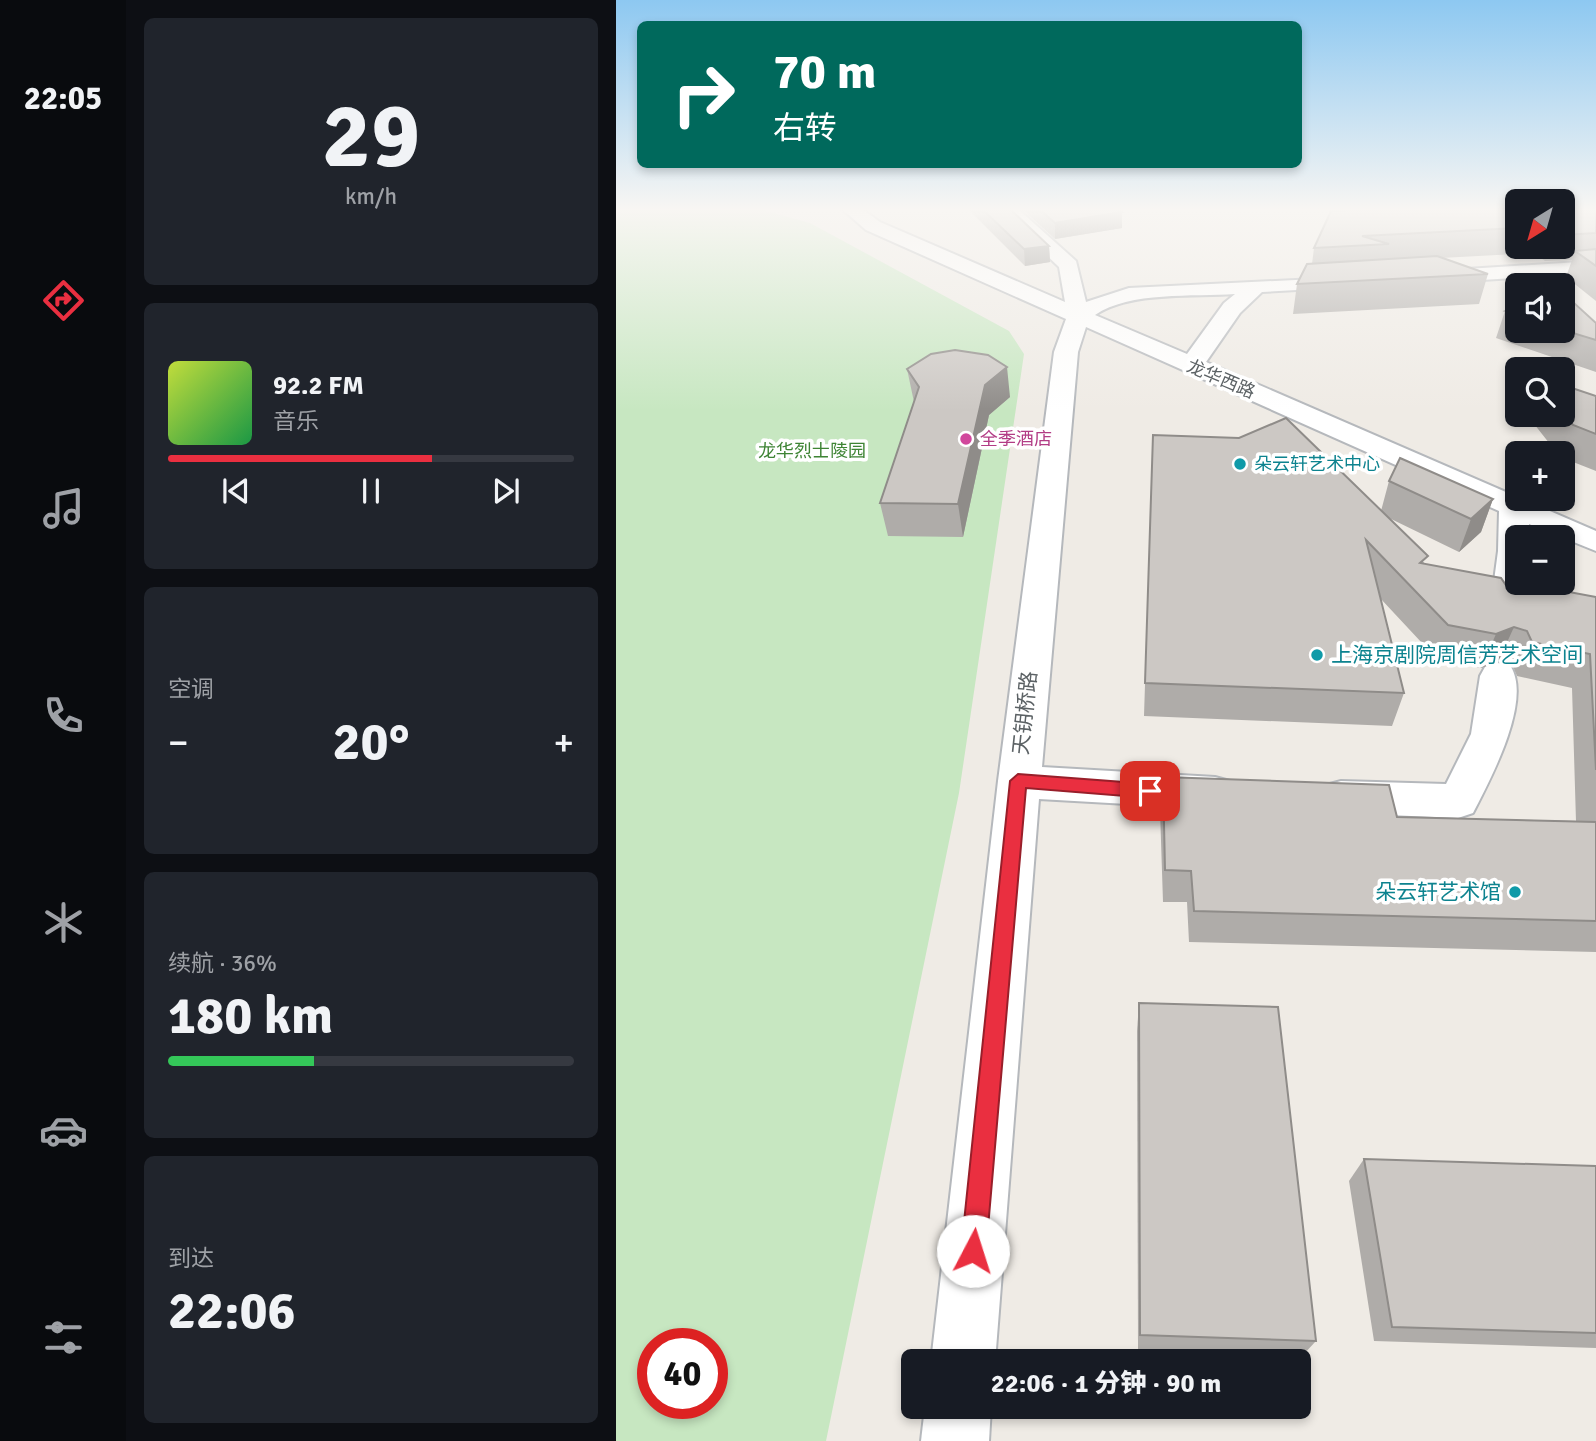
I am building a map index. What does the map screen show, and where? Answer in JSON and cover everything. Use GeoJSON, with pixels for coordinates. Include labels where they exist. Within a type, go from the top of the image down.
{"type":"FeatureCollection","features":[{"type":"Feature","properties":{"kind":"street","name":"龙华西路"},"geometry":{"type":"LineString","coordinates":[[986,276],[1505,502]]}},
{"type":"Feature","properties":{"kind":"street"},"geometry":{"type":"LineString","coordinates":[[1071,276],[1078,317],[1100,302],[1129,294],[1365,281]]}},
{"type":"Feature","properties":{"kind":"street"},"geometry":{"type":"LineString","coordinates":[[1419,277],[1432,276]]}},
{"type":"Feature","properties":{"kind":"street"},"geometry":{"type":"LineString","coordinates":[[1191,366],[1232,308],[1256,287]]}},
{"type":"Feature","properties":{"kind":"street","name":"天钥桥路"},"geometry":{"type":"LineString","coordinates":[[964,1349],[1018,781],[1066,352],[1078,317]]}},
{"type":"Feature","properties":{"kind":"street"},"geometry":{"type":"LineString","coordinates":[[1507,611],[1514,551],[1514,511]]}},
{"type":"Feature","properties":{"kind":"street","name":"龙华西路"},"geometry":{"type":"LineString","coordinates":[[1526,511],[1596,541]]}},
{"type":"Feature","properties":{"kind":"street"},"geometry":{"type":"LineString","coordinates":[[1304,796],[1458,801],[1491,734],[1498,676]]}},
{"type":"Feature","properties":{"kind":"street"},"geometry":{"type":"LineString","coordinates":[[1018,781],[1122,790],[1248,794]]}},
{"type":"Feature","properties":{"kind":"street"},"geometry":{"type":"LineString","coordinates":[[955,1441],[957,1419]]}},
{"type":"Feature","properties":{"kind":"green space","name":"龙华烈士陵园"},"geometry":{"type":"Polygon","coordinates":[[[616,276],[908,276],[1009,331],[1024,354],[959,793],[826,1441],[616,1441],[616,276]]]}},
{"type":"Feature","properties":{"kind":"building"},"geometry":{"type":"Polygon","coordinates":[[[1301,276],[1445,276],[1297,284],[1301,276]]]}},
{"type":"Feature","properties":{"kind":"building"},"geometry":{"type":"Polygon","coordinates":[[[1575,304],[1596,323],[1596,340],[1575,334],[1575,304]]]}},
{"type":"Feature","properties":{"kind":"building"},"geometry":{"type":"Polygon","coordinates":[[[955,350],[988,355],[1007,367],[985,385],[958,504],[880,503],[919,387],[907,369],[931,354],[955,350]]]}},
{"type":"Feature","properties":{"kind":"building"},"geometry":{"type":"Polygon","coordinates":[[[1575,389],[1596,396],[1596,434],[1575,426],[1575,389]]]}},
{"type":"Feature","properties":{"kind":"building"},"geometry":{"type":"Polygon","coordinates":[[[1286,418],[1428,556],[1420,563],[1501,578],[1505,584],[1505,595],[1575,593],[1596,597],[1596,770],[1590,654],[1532,642],[1527,631],[1514,627],[1496,634],[1448,625],[1366,540],[1404,693],[1145,683],[1153,435],[1239,438],[1286,418]]]}},
{"type":"Feature","properties":{"kind":"building"},"geometry":{"type":"Polygon","coordinates":[[[1400,458],[1493,499],[1471,519],[1389,481],[1400,458]]]}},
{"type":"Feature","properties":{"kind":"building"},"geometry":{"type":"Polygon","coordinates":[[[1163,777],[1389,785],[1397,817],[1596,822],[1596,921],[1194,911],[1191,871],[1165,870],[1163,777]]]}},
{"type":"Feature","properties":{"kind":"building"},"geometry":{"type":"Polygon","coordinates":[[[1139,1003],[1278,1007],[1316,1341],[1140,1335],[1139,1003]]]}},
{"type":"Feature","properties":{"kind":"building"},"geometry":{"type":"Polygon","coordinates":[[[1364,1159],[1596,1166],[1596,1333],[1392,1327],[1364,1159]]]}},
{"type":"Feature","properties":{"kind":"place","name":"全季酒店"},"geometry":{"type":"Point","coordinates":[966,439]}},
{"type":"Feature","properties":{"kind":"place","name":"朵云轩艺术中心"},"geometry":{"type":"Point","coordinates":[1240,464]}},
{"type":"Feature","properties":{"kind":"place","name":"上海京剧院周信芳艺术空间"},"geometry":{"type":"Point","coordinates":[1317,655]}},
{"type":"Feature","properties":{"kind":"place","name":"朵云轩艺术馆"},"geometry":{"type":"Point","coordinates":[1515,892]}},
{"type":"Feature","properties":{"kind":"route"},"geometry":{"type":"LineString","coordinates":[[973,1251],[1018,781],[1150,791]]}}]}
